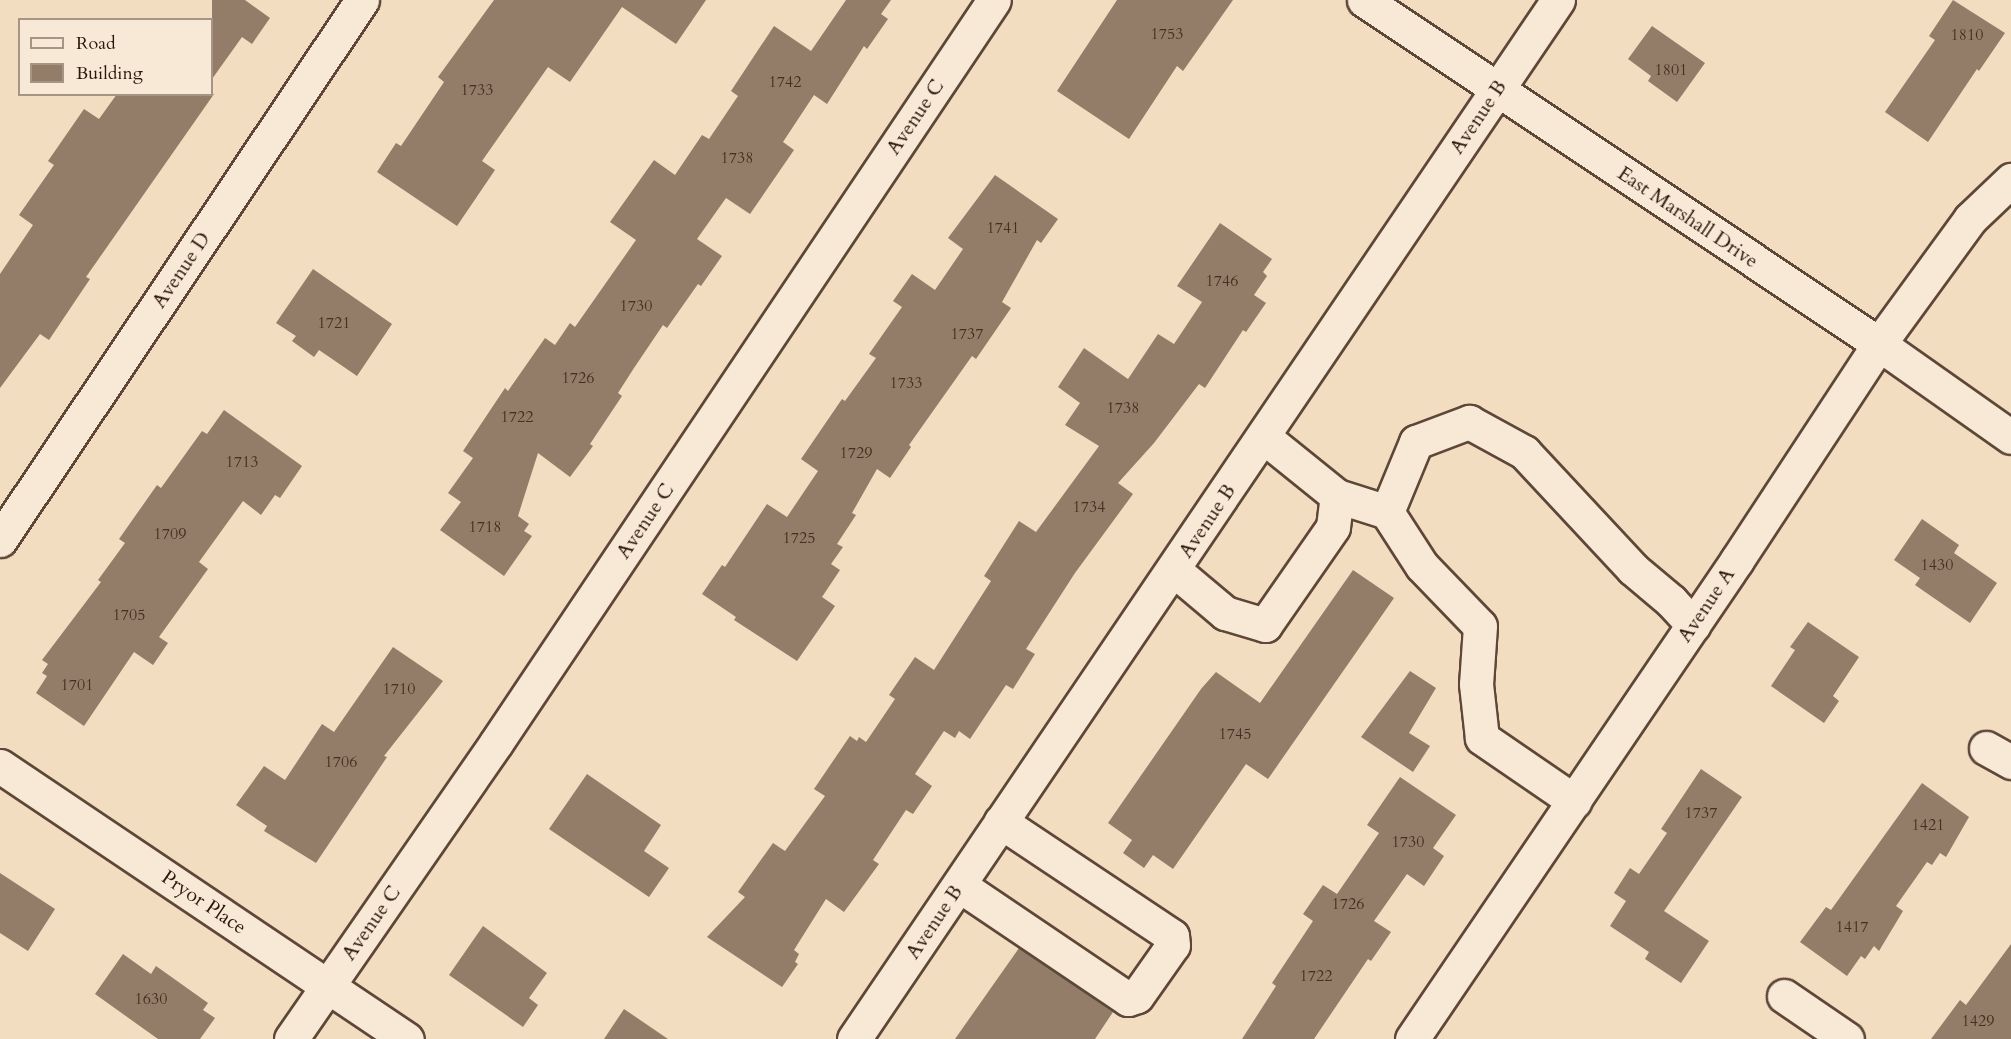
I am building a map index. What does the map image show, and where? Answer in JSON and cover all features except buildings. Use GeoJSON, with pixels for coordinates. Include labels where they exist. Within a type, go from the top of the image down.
{"type":"FeatureCollection","features":[{"type":"Feature","properties":{"kind":"street","name":"Avenue D"},"geometry":{"type":"LineString","coordinates":[[0,540],[362,0]]}},
{"type":"Feature","properties":{"kind":"street","name":"Avenue C"},"geometry":{"type":"LineString","coordinates":[[291,1039],[496,743],[994,0]]}},
{"type":"Feature","properties":{"kind":"street","name":"East Marshall Drive"},"geometry":{"type":"LineString","coordinates":[[1364,0],[1879,344],[2011,437]]}},
{"type":"Feature","properties":{"kind":"street","name":"Avenue B"},"geometry":{"type":"LineString","coordinates":[[854,1039],[1174,570],[1558,0]]}},
{"type":"Feature","properties":{"kind":"street","name":"Avenue A"},"geometry":{"type":"LineString","coordinates":[[1412,1039],[1693,625],[1879,344],[1970,219],[2011,180]]}},
{"type":"Feature","properties":{"kind":"street"},"geometry":{"type":"LineString","coordinates":[[1387,512],[1416,442],[1469,422],[1524,452],[1633,569],[1671,601],[1693,625]]}},
{"type":"Feature","properties":{"kind":"street"},"geometry":{"type":"LineString","coordinates":[[1264,437],[1337,496],[1387,512],[1422,566],[1480,626],[1476,684],[1482,738],[1574,801]]}},
{"type":"Feature","properties":{"kind":"street"},"geometry":{"type":"LineString","coordinates":[[1174,570],[1225,613],[1265,625],[1333,527],[1337,496]]}},
{"type":"Feature","properties":{"kind":"street","name":"Pryor Place"},"geometry":{"type":"LineString","coordinates":[[0,766],[407,1039]]}},
{"type":"Feature","properties":{"kind":"street"},"geometry":{"type":"LineString","coordinates":[[959,885],[1128,999],[1137,996],[1173,945],[1172,936],[1001,822]]}},
{"type":"Feature","properties":{"kind":"street"},"geometry":{"type":"LineString","coordinates":[[1784,996],[1847,1039]]}}]}
